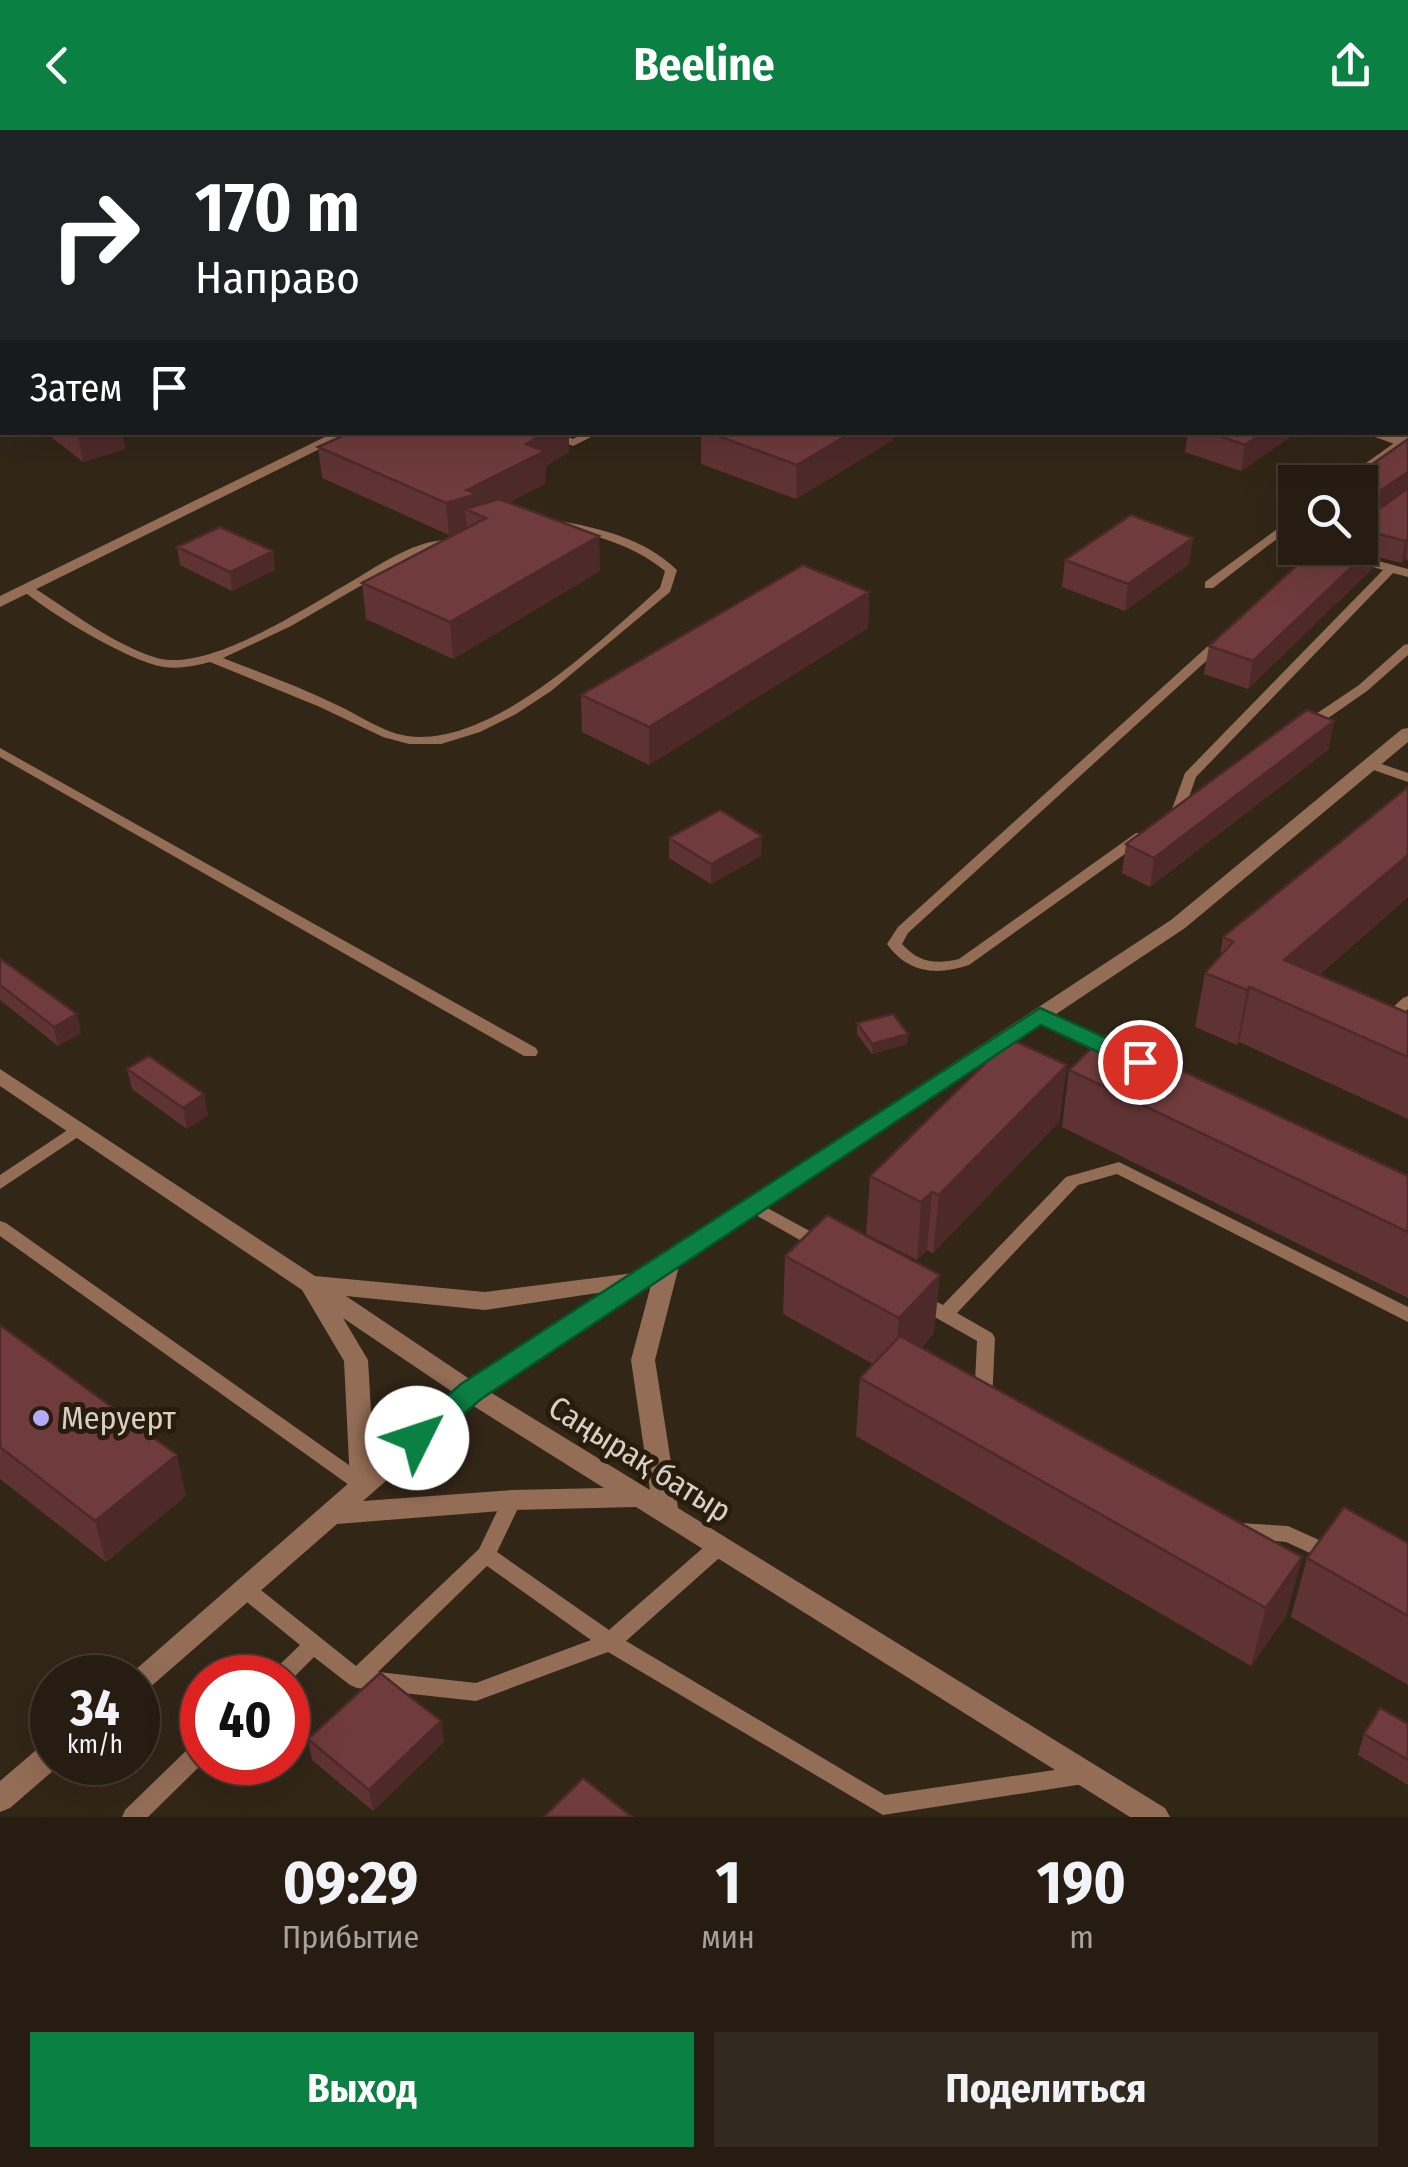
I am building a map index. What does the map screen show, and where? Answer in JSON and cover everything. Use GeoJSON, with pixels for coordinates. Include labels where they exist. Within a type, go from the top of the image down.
{"type":"FeatureCollection","features":[{"type":"Feature","properties":{"kind":"street"},"geometry":{"type":"LineString","coordinates":[[0,602],[341,435]]}},
{"type":"Feature","properties":{"kind":"street"},"geometry":{"type":"LineString","coordinates":[[160,1661],[471,1392],[1178,924],[1408,733]]}},
{"type":"Feature","properties":{"kind":"street","name":"Саңырақ батыр"},"geometry":{"type":"LineString","coordinates":[[0,1076],[471,1392],[1155,1817]]}},
{"type":"Feature","properties":{"kind":"street"},"geometry":{"type":"LineString","coordinates":[[666,1513],[643,1360],[669,1258]]}},
{"type":"Feature","properties":{"kind":"street"},"geometry":{"type":"LineString","coordinates":[[310,1284],[485,1301],[638,1280]]}},
{"type":"Feature","properties":{"kind":"street"},"geometry":{"type":"LineString","coordinates":[[310,1284],[356,1360],[363,1485]]}},
{"type":"Feature","properties":{"kind":"street"},"geometry":{"type":"LineString","coordinates":[[330,1514],[512,1500],[641,1497]]}},
{"type":"Feature","properties":{"kind":"street"},"geometry":{"type":"LineString","coordinates":[[0,1800],[30,1773]]}},
{"type":"Feature","properties":{"kind":"lane"},"geometry":{"type":"LineString","coordinates":[[550,435],[573,443],[590,435]]}},
{"type":"Feature","properties":{"kind":"lane"},"geometry":{"type":"LineString","coordinates":[[1368,465],[1404,439]]}},
{"type":"Feature","properties":{"kind":"lane"},"geometry":{"type":"LineString","coordinates":[[212,658],[412,741],[484,726],[540,695],[666,589],[671,570],[653,553],[603,532],[531,518]]}},
{"type":"Feature","properties":{"kind":"lane"},"geometry":{"type":"LineString","coordinates":[[1209,585],[1276,533]]}},
{"type":"Feature","properties":{"kind":"lane"},"geometry":{"type":"LineString","coordinates":[[27,589],[142,657],[192,665],[233,650],[406,555],[468,536]]}},
{"type":"Feature","properties":{"kind":"lane"},"geometry":{"type":"LineString","coordinates":[[1378,564],[1408,573]]}},
{"type":"Feature","properties":{"kind":"lane"},"geometry":{"type":"LineString","coordinates":[[1178,809],[1190,776],[1391,568]]}},
{"type":"Feature","properties":{"kind":"lane"},"geometry":{"type":"LineString","coordinates":[[1148,831],[964,962],[945,970],[925,968],[904,958],[894,944],[902,930],[1235,627]]}},
{"type":"Feature","properties":{"kind":"lane"},"geometry":{"type":"LineString","coordinates":[[1298,732],[1362,688],[1408,648]]}},
{"type":"Feature","properties":{"kind":"lane"},"geometry":{"type":"LineString","coordinates":[[0,752],[530,1052]]}},
{"type":"Feature","properties":{"kind":"lane"},"geometry":{"type":"LineString","coordinates":[[1370,764],[1408,778]]}},
{"type":"Feature","properties":{"kind":"lane"},"geometry":{"type":"LineString","coordinates":[[1163,820],[1207,792]]}},
{"type":"Feature","properties":{"kind":"lane"},"geometry":{"type":"LineString","coordinates":[[1408,1001],[1384,1023],[1396,1045],[1408,1050]]}},
{"type":"Feature","properties":{"kind":"lane"},"geometry":{"type":"LineString","coordinates":[[1040,1015],[1127,1056]]}},
{"type":"Feature","properties":{"kind":"lane"},"geometry":{"type":"LineString","coordinates":[[0,1183],[78,1129]]}},
{"type":"Feature","properties":{"kind":"lane"},"geometry":{"type":"LineString","coordinates":[[946,1315],[1072,1181],[1119,1168],[1408,1315]]}},
{"type":"Feature","properties":{"kind":"lane"},"geometry":{"type":"LineString","coordinates":[[750,1205],[832,1251]]}},
{"type":"Feature","properties":{"kind":"lane"},"geometry":{"type":"LineString","coordinates":[[0,1227],[363,1485]]}},
{"type":"Feature","properties":{"kind":"lane"},"geometry":{"type":"LineString","coordinates":[[913,1296],[986,1338],[982,1418]]}},
{"type":"Feature","properties":{"kind":"lane"},"geometry":{"type":"LineString","coordinates":[[356,1679],[486,1555],[512,1500]]}},
{"type":"Feature","properties":{"kind":"lane"},"geometry":{"type":"LineString","coordinates":[[1216,1530],[1288,1534],[1357,1566]]}},
{"type":"Feature","properties":{"kind":"lane"},"geometry":{"type":"LineString","coordinates":[[244,1588],[356,1679],[476,1692],[610,1642],[720,1546]]}},
{"type":"Feature","properties":{"kind":"lane"},"geometry":{"type":"LineString","coordinates":[[486,1555],[610,1642],[884,1805],[1088,1776]]}},
{"type":"Feature","properties":{"kind":"lane"},"geometry":{"type":"LineString","coordinates":[[303,1655],[314,1644]]}},
{"type":"Feature","properties":{"kind":"lane"},"geometry":{"type":"LineString","coordinates":[[133,1817],[180,1771]]}},
{"type":"Feature","properties":{"kind":"building"},"geometry":{"type":"Polygon","coordinates":[[[344,435],[542,435],[526,444],[545,451],[467,490],[478,494],[446,503],[318,447],[344,435]]]}},
{"type":"Feature","properties":{"kind":"building"},"geometry":{"type":"Polygon","coordinates":[[[715,435],[847,435],[797,465],[715,435]]]}},
{"type":"Feature","properties":{"kind":"building"},"geometry":{"type":"Polygon","coordinates":[[[1217,435],[1259,435],[1245,445],[1217,435]]]}},
{"type":"Feature","properties":{"kind":"building"},"geometry":{"type":"Polygon","coordinates":[[[1408,439],[1408,472],[1378,492],[1378,465],[1371,465],[1408,439]]]}},
{"type":"Feature","properties":{"kind":"building"},"geometry":{"type":"Polygon","coordinates":[[[1408,488],[1408,539],[1378,534],[1378,510],[1408,488]]]}},
{"type":"Feature","properties":{"kind":"building"},"geometry":{"type":"Polygon","coordinates":[[[499,499],[599,536],[450,622],[362,583],[486,518],[465,509],[499,499]]]}},
{"type":"Feature","properties":{"kind":"building"},"geometry":{"type":"Polygon","coordinates":[[[1131,515],[1193,538],[1128,584],[1065,560],[1131,515]]]}},
{"type":"Feature","properties":{"kind":"building"},"geometry":{"type":"Polygon","coordinates":[[[220,527],[273,551],[230,572],[177,547],[220,527]]]}},
{"type":"Feature","properties":{"kind":"building"},"geometry":{"type":"Polygon","coordinates":[[[803,565],[869,592],[649,727],[581,695],[803,565]]]}},
{"type":"Feature","properties":{"kind":"building"},"geometry":{"type":"Polygon","coordinates":[[[1297,565],[1354,565],[1253,661],[1209,646],[1297,565]]]}},
{"type":"Feature","properties":{"kind":"building"},"geometry":{"type":"Polygon","coordinates":[[[1307,710],[1334,721],[1154,858],[1126,844],[1307,710]]]}},
{"type":"Feature","properties":{"kind":"building"},"geometry":{"type":"Polygon","coordinates":[[[1408,787],[1408,855],[1284,960],[1408,1013],[1408,1057],[1250,987],[1247,990],[1205,973],[1233,942],[1223,937],[1408,787]]]}},
{"type":"Feature","properties":{"kind":"building"},"geometry":{"type":"Polygon","coordinates":[[[720,810],[762,836],[711,864],[669,838],[720,810]]]}},
{"type":"Feature","properties":{"kind":"building"},"geometry":{"type":"Polygon","coordinates":[[[0,958],[77,1014],[54,1027],[0,985],[0,958]]]}},
{"type":"Feature","properties":{"kind":"building"},"geometry":{"type":"Polygon","coordinates":[[[893,1014],[908,1034],[872,1044],[857,1023],[893,1014]]]}},
{"type":"Feature","properties":{"kind":"building"},"geometry":{"type":"Polygon","coordinates":[[[1105,1035],[1408,1176],[1408,1232],[1069,1070],[1105,1035]]]}},
{"type":"Feature","properties":{"kind":"building"},"geometry":{"type":"Polygon","coordinates":[[[1010,1039],[1067,1065],[939,1195],[932,1192],[921,1202],[870,1176],[1010,1039]]]}},
{"type":"Feature","properties":{"kind":"building"},"geometry":{"type":"Polygon","coordinates":[[[149,1056],[204,1094],[183,1108],[127,1069],[149,1056]]]}},
{"type":"Feature","properties":{"kind":"building"},"geometry":{"type":"Polygon","coordinates":[[[827,1215],[940,1275],[899,1318],[785,1256],[827,1215]]]}},
{"type":"Feature","properties":{"kind":"building","name":"Меруерт"},"geometry":{"type":"Polygon","coordinates":[[[0,1325],[177,1455],[95,1521],[0,1447],[0,1325]]]}},
{"type":"Feature","properties":{"kind":"building"},"geometry":{"type":"Polygon","coordinates":[[[900,1336],[1302,1557],[1266,1608],[860,1378],[900,1336]]]}},
{"type":"Feature","properties":{"kind":"building"},"geometry":{"type":"Polygon","coordinates":[[[1344,1507],[1408,1543],[1408,1616],[1307,1558],[1344,1507]]]}},
{"type":"Feature","properties":{"kind":"building"},"geometry":{"type":"Polygon","coordinates":[[[380,1673],[441,1721],[369,1790],[310,1737],[380,1673]]]}},
{"type":"Feature","properties":{"kind":"building"},"geometry":{"type":"Polygon","coordinates":[[[1380,1708],[1408,1724],[1408,1760],[1364,1734],[1380,1708]]]}},
{"type":"Feature","properties":{"kind":"building"},"geometry":{"type":"Polygon","coordinates":[[[583,1778],[632,1817],[544,1817],[583,1778]]]}},
{"type":"Feature","properties":{"kind":"place","name":"Меруерт"},"geometry":{"type":"Point","coordinates":[41,1418]}},
{"type":"Feature","properties":{"kind":"route"},"geometry":{"type":"LineString","coordinates":[[417,1438],[471,1392],[1040,1015],[1140,1062]]}}]}
